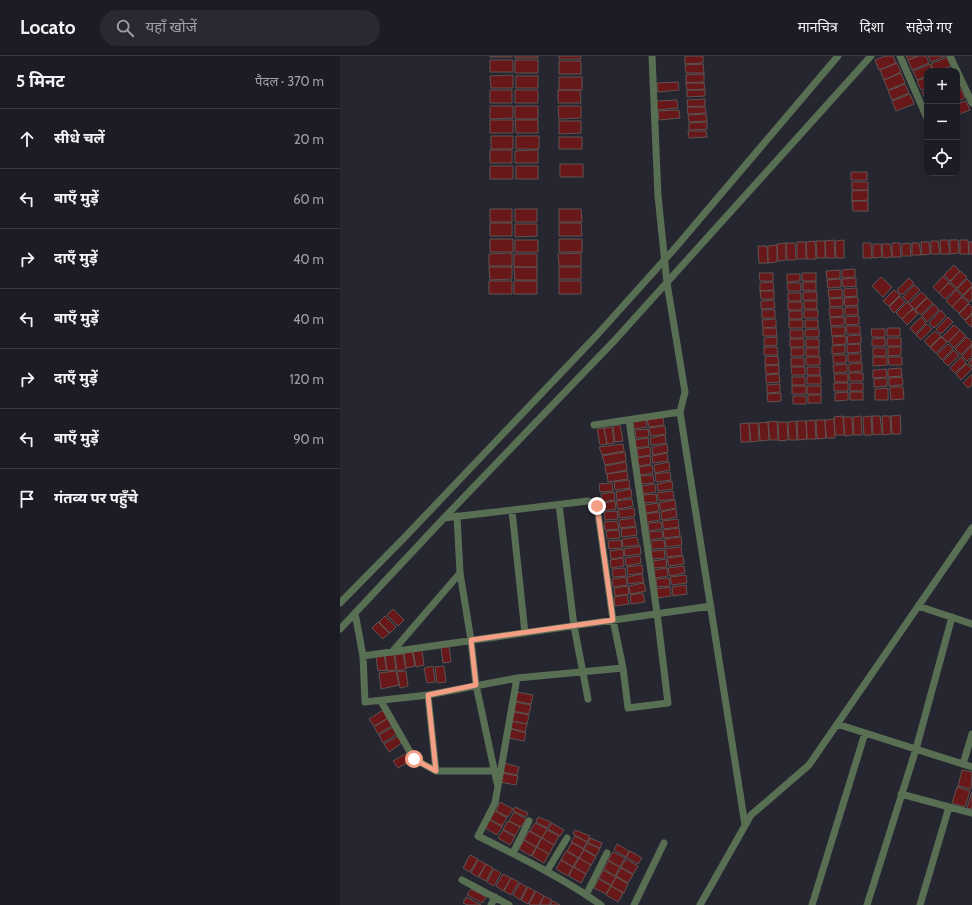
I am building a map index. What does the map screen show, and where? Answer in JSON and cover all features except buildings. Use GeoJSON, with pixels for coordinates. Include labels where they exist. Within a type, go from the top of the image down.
{"type":"FeatureCollection","features":[{"type":"Feature","properties":{"kind":"street"},"geometry":{"type":"LineString","coordinates":[[652,56],[658,196],[667,283],[685,392],[680,412],[746,824]]}},
{"type":"Feature","properties":{"kind":"street"},"geometry":{"type":"LineString","coordinates":[[340,603],[404,538],[597,335],[763,146],[838,56]]}},
{"type":"Feature","properties":{"kind":"street"},"geometry":{"type":"LineString","coordinates":[[340,629],[615,340],[871,56]]}},
{"type":"Feature","properties":{"kind":"street"},"geometry":{"type":"LineString","coordinates":[[900,56],[924,111]]}},
{"type":"Feature","properties":{"kind":"street"},"geometry":{"type":"LineString","coordinates":[[950,56],[956,68]]}},
{"type":"Feature","properties":{"kind":"street"},"geometry":{"type":"LineString","coordinates":[[960,78],[972,104]]}},
{"type":"Feature","properties":{"kind":"street"},"geometry":{"type":"LineString","coordinates":[[594,425],[680,412]]}},
{"type":"Feature","properties":{"kind":"street"},"geometry":{"type":"LineString","coordinates":[[444,518],[588,501],[597,506],[613,620],[623,668],[628,708],[668,703],[657,614],[629,420]]}},
{"type":"Feature","properties":{"kind":"street"},"geometry":{"type":"LineString","coordinates":[[559,505],[574,626],[588,699]]}},
{"type":"Feature","properties":{"kind":"street"},"geometry":{"type":"LineString","coordinates":[[512,511],[525,633]]}},
{"type":"Feature","properties":{"kind":"street"},"geometry":{"type":"LineString","coordinates":[[457,516],[460,573],[471,640],[476,685],[498,787]]}},
{"type":"Feature","properties":{"kind":"street"},"geometry":{"type":"LineString","coordinates":[[700,905],[751,815],[809,766],[972,528]]}},
{"type":"Feature","properties":{"kind":"street"},"geometry":{"type":"LineString","coordinates":[[392,652],[460,573]]}},
{"type":"Feature","properties":{"kind":"street"},"geometry":{"type":"LineString","coordinates":[[363,656],[711,606]]}},
{"type":"Feature","properties":{"kind":"street"},"geometry":{"type":"LineString","coordinates":[[918,606],[972,624]]}},
{"type":"Feature","properties":{"kind":"street"},"geometry":{"type":"LineString","coordinates":[[355,613],[363,656],[365,702],[428,695],[518,678],[623,668]]}},
{"type":"Feature","properties":{"kind":"street"},"geometry":{"type":"LineString","coordinates":[[867,905],[916,749],[952,617]]}},
{"type":"Feature","properties":{"kind":"street"},"geometry":{"type":"LineString","coordinates":[[518,678],[495,803],[478,836],[548,871],[601,905]]}},
{"type":"Feature","properties":{"kind":"street"},"geometry":{"type":"LineString","coordinates":[[428,695],[436,771]]}},
{"type":"Feature","properties":{"kind":"street"},"geometry":{"type":"LineString","coordinates":[[381,700],[414,759],[436,771],[494,771]]}},
{"type":"Feature","properties":{"kind":"street"},"geometry":{"type":"LineString","coordinates":[[837,724],[972,767]]}},
{"type":"Feature","properties":{"kind":"street"},"geometry":{"type":"LineString","coordinates":[[812,905],[865,733]]}},
{"type":"Feature","properties":{"kind":"street"},"geometry":{"type":"LineString","coordinates":[[963,764],[972,734]]}},
{"type":"Feature","properties":{"kind":"street"},"geometry":{"type":"LineString","coordinates":[[901,794],[972,813]]}},
{"type":"Feature","properties":{"kind":"street"},"geometry":{"type":"LineString","coordinates":[[920,905],[949,806]]}},
{"type":"Feature","properties":{"kind":"street"},"geometry":{"type":"LineString","coordinates":[[513,853],[529,821]]}},
{"type":"Feature","properties":{"kind":"street"},"geometry":{"type":"LineString","coordinates":[[548,871],[567,838]]}},
{"type":"Feature","properties":{"kind":"street"},"geometry":{"type":"LineString","coordinates":[[634,905],[664,843]]}},
{"type":"Feature","properties":{"kind":"street"},"geometry":{"type":"LineString","coordinates":[[586,895],[608,853]]}},
{"type":"Feature","properties":{"kind":"street"},"geometry":{"type":"LineString","coordinates":[[462,880],[508,905]]}},
{"type":"Feature","properties":{"kind":"street"},"geometry":{"type":"LineString","coordinates":[[490,905],[495,897]]}},
{"type":"Feature","properties":{"kind":"route"},"geometry":{"type":"LineString","coordinates":[[414,759],[436,771],[428,695],[476,685],[471,640],[613,620],[597,506]]}}]}
